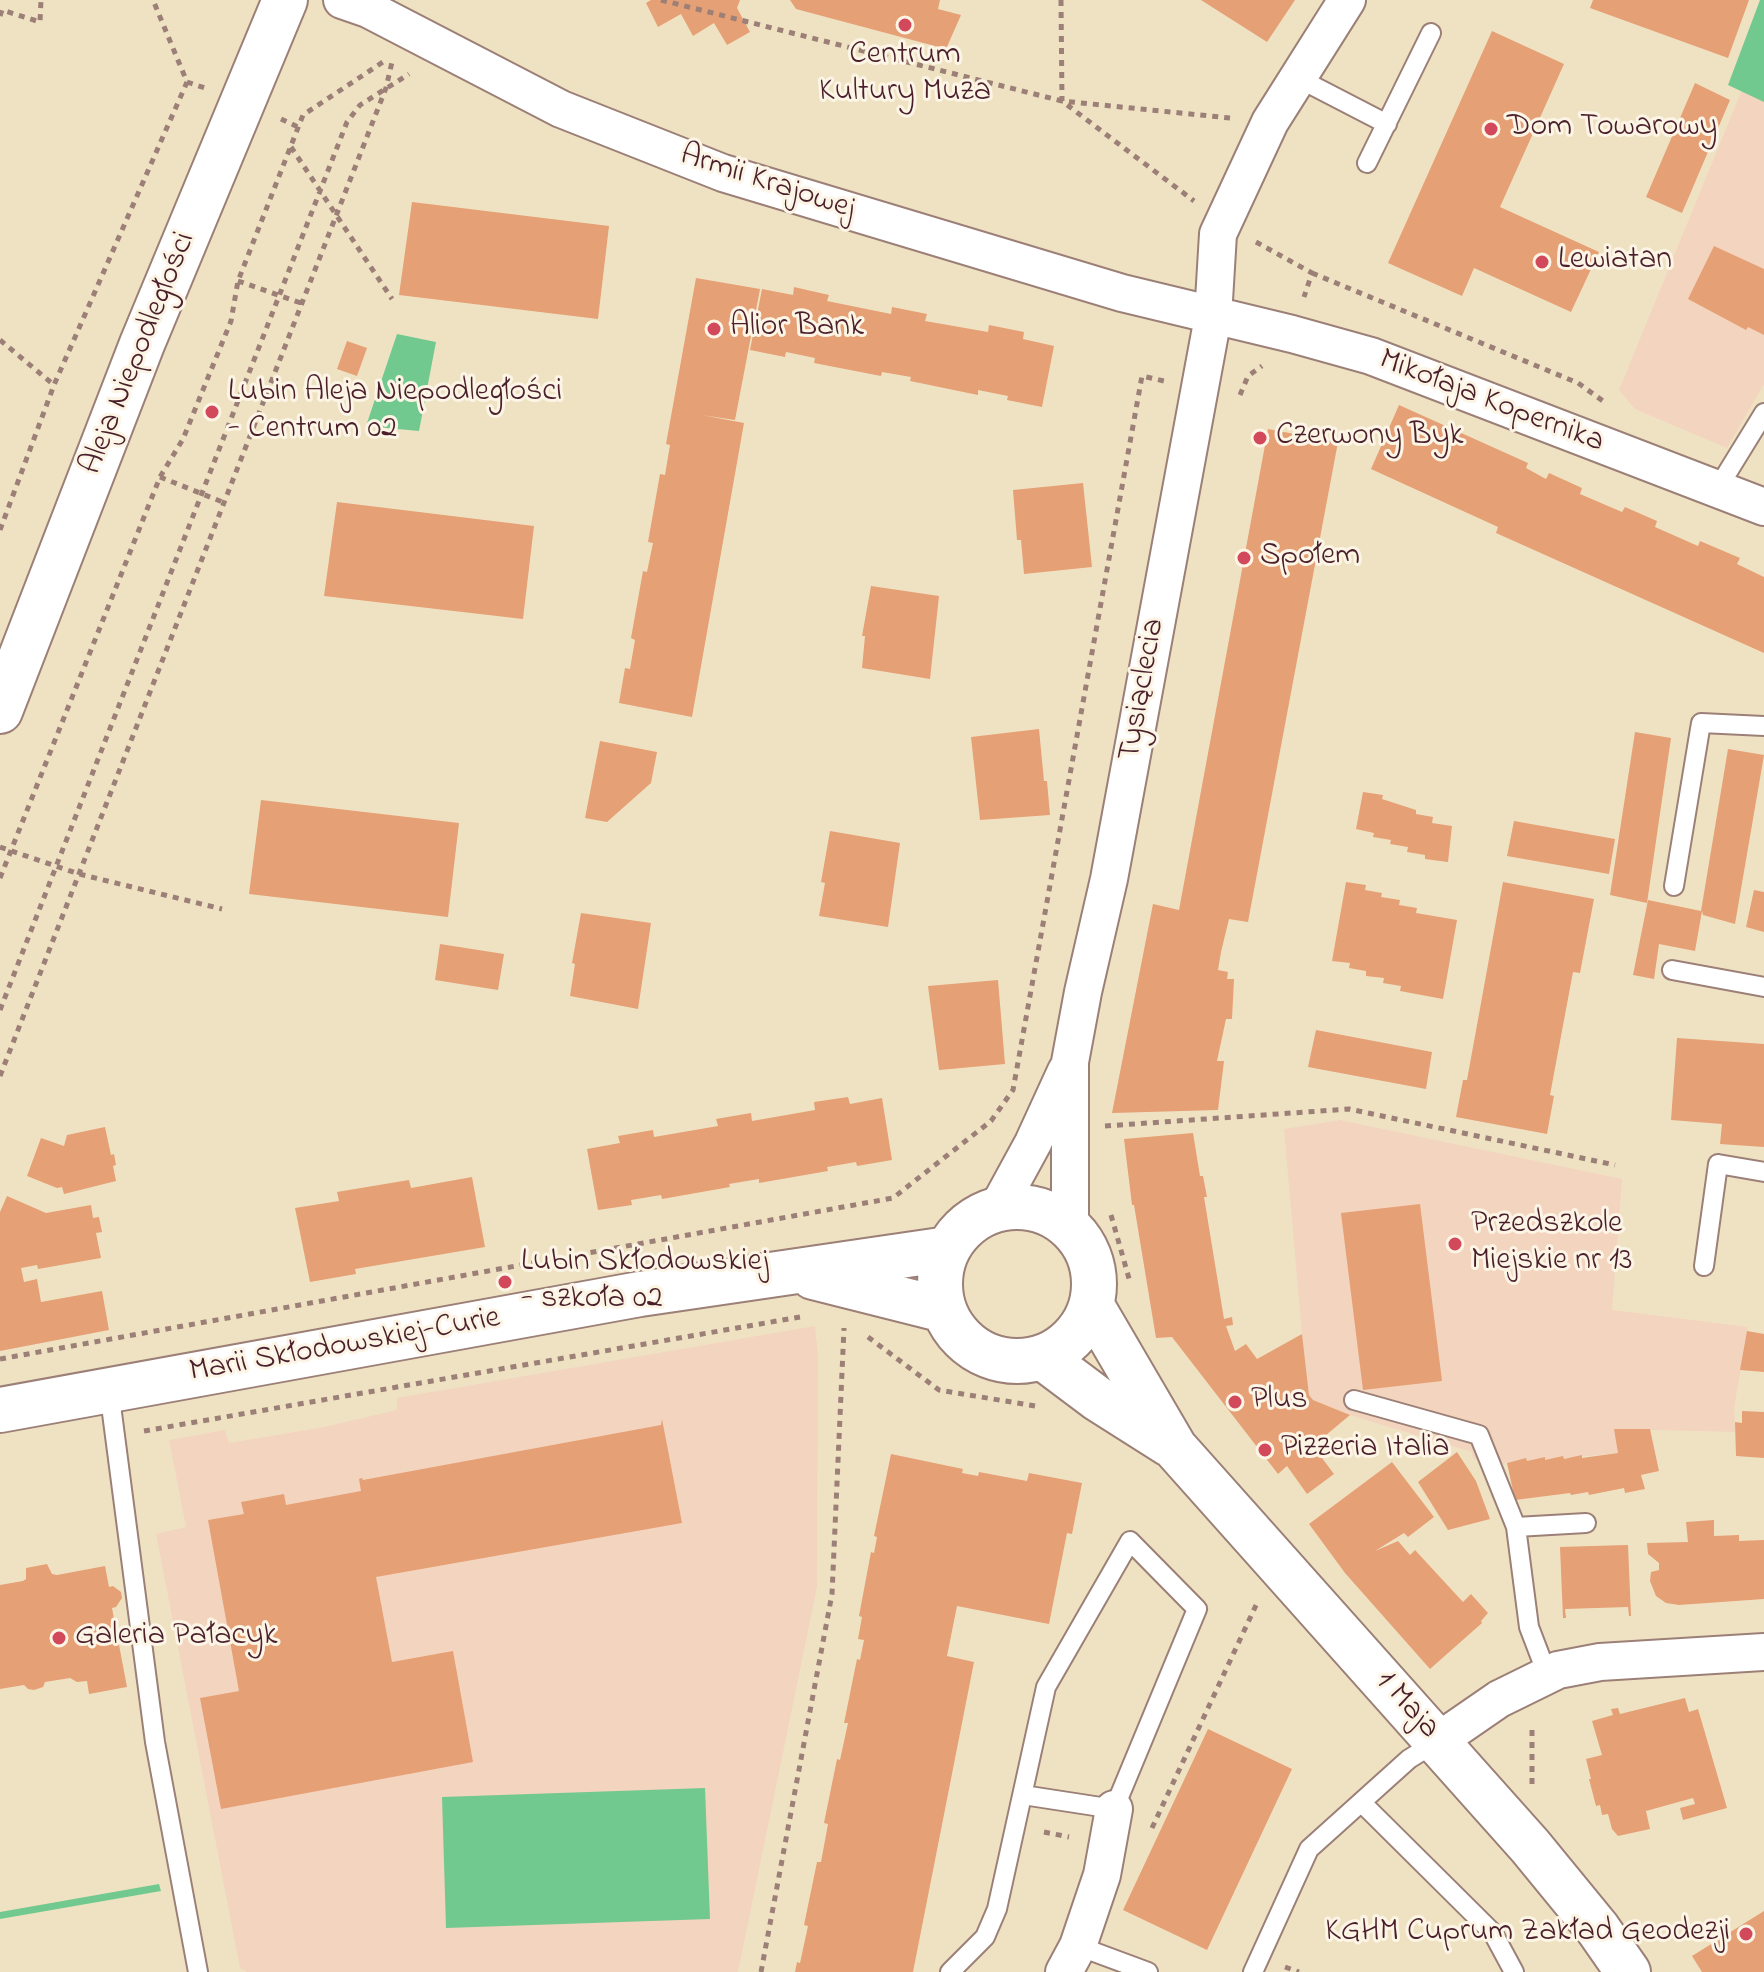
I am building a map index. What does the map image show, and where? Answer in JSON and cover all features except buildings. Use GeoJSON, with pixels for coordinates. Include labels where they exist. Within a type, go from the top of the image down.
{"type":"FeatureCollection","features":[{"type":"Feature","properties":{"kind":"street","name":"Aleja Niepodległości"},"geometry":{"type":"LineString","coordinates":[[0,711],[142,344],[285,0]]}},
{"type":"Feature","properties":{"kind":"street","name":"Armii Krajowej"},"geometry":{"type":"LineString","coordinates":[[342,0],[368,9],[561,109],[723,173],[1122,293],[1213,317]]}},
{"type":"Feature","properties":{"kind":"street","name":"Tysiąclecia"},"geometry":{"type":"LineString","coordinates":[[1070,1062],[1109,879],[1213,317],[1218,234],[1270,122],[1347,0]]}},
{"type":"Feature","properties":{"kind":"street","name":"Mikołaja Kopernika"},"geometry":{"type":"LineString","coordinates":[[1213,317],[1292,334],[1371,356],[1764,507]]}},
{"type":"Feature","properties":{"kind":"street"},"geometry":{"type":"LineString","coordinates":[[997,1209],[1033,1143],[1070,1062]]}},
{"type":"Feature","properties":{"kind":"street"},"geometry":{"type":"LineString","coordinates":[[1070,1062],[1070,1227]]}},
{"type":"Feature","properties":{"kind":"street"},"geometry":{"type":"LineString","coordinates":[[1023,1206],[1048,1212],[1070,1227],[1083,1243],[1092,1263],[1095,1284],[1092,1306],[1081,1328],[1064,1346],[1042,1357],[1018,1361],[994,1358],[973,1347],[956,1331],[944,1310],[940,1289],[941,1268],[948,1249],[969,1224],[997,1209],[1023,1206]]}},
{"type":"Feature","properties":{"kind":"street","name":"Marii Skłodowskiej-Curie"},"geometry":{"type":"LineString","coordinates":[[0,1410],[691,1285],[948,1249]]}},
{"type":"Feature","properties":{"kind":"street"},"geometry":{"type":"LineString","coordinates":[[792,1271],[944,1310]]}},
{"type":"Feature","properties":{"kind":"street"},"geometry":{"type":"LineString","coordinates":[[1092,1306],[1175,1448]]}},
{"type":"Feature","properties":{"kind":"street"},"geometry":{"type":"LineString","coordinates":[[1042,1357],[1098,1399],[1175,1448]]}},
{"type":"Feature","properties":{"kind":"street","name":"1 Maja"},"geometry":{"type":"LineString","coordinates":[[1175,1448],[1565,1887],[1628,1972]]}},
{"type":"Feature","properties":{"kind":"street"},"geometry":{"type":"LineString","coordinates":[[1438,1741],[1499,1699],[1547,1674],[1572,1666],[1764,1652]]}},
{"type":"Feature","properties":{"kind":"street"},"geometry":{"type":"LineString","coordinates":[[1071,1959],[1102,1875],[1114,1809]]}},
{"type":"Feature","properties":{"kind":"lane"},"geometry":{"type":"LineString","coordinates":[[1367,163],[1431,33]]}},
{"type":"Feature","properties":{"kind":"lane"},"geometry":{"type":"LineString","coordinates":[[1298,78],[1387,124]]}},
{"type":"Feature","properties":{"kind":"lane"},"geometry":{"type":"LineString","coordinates":[[1716,491],[1764,413]]}},
{"type":"Feature","properties":{"kind":"lane"},"geometry":{"type":"LineString","coordinates":[[1674,886],[1701,723],[1764,726]]}},
{"type":"Feature","properties":{"kind":"lane"},"geometry":{"type":"LineString","coordinates":[[1672,970],[1764,987]]}},
{"type":"Feature","properties":{"kind":"lane"},"geometry":{"type":"LineString","coordinates":[[1704,1266],[1718,1164],[1764,1172]]}},
{"type":"Feature","properties":{"kind":"lane"},"geometry":{"type":"LineString","coordinates":[[109,1390],[155,1742],[198,1972]]}},
{"type":"Feature","properties":{"kind":"lane"},"geometry":{"type":"LineString","coordinates":[[1354,1400],[1479,1435],[1516,1527],[1529,1627],[1547,1674]]}},
{"type":"Feature","properties":{"kind":"lane"},"geometry":{"type":"LineString","coordinates":[[1516,1527],[1586,1523]]}},
{"type":"Feature","properties":{"kind":"lane"},"geometry":{"type":"LineString","coordinates":[[950,1972],[985,1937],[997,1909],[1046,1687],[1130,1541],[1197,1609],[1114,1809],[1023,1795]]}},
{"type":"Feature","properties":{"kind":"lane"},"geometry":{"type":"LineString","coordinates":[[1253,1972],[1309,1849],[1409,1759],[1438,1741]]}},
{"type":"Feature","properties":{"kind":"lane"},"geometry":{"type":"LineString","coordinates":[[1361,1802],[1493,1933],[1514,1972]]}},
{"type":"Feature","properties":{"kind":"lane"},"geometry":{"type":"LineString","coordinates":[[1071,1959],[1148,1972]]}},
{"type":"Feature","properties":{"kind":"path"},"geometry":{"type":"LineString","coordinates":[[0,16],[2,10],[40,22],[41,0]]}},
{"type":"Feature","properties":{"kind":"path"},"geometry":{"type":"LineString","coordinates":[[0,530],[54,385],[187,82],[153,0]]}},
{"type":"Feature","properties":{"kind":"path"},"geometry":{"type":"LineString","coordinates":[[661,0],[1062,101],[1270,122]]}},
{"type":"Feature","properties":{"kind":"path"},"geometry":{"type":"LineString","coordinates":[[1061,0],[1062,101]]}},
{"type":"Feature","properties":{"kind":"path"},"geometry":{"type":"LineString","coordinates":[[0,1010],[352,112],[409,74],[431,43]]}},
{"type":"Feature","properties":{"kind":"path"},"geometry":{"type":"LineString","coordinates":[[0,878],[160,477],[183,439],[231,321],[238,281],[303,115],[394,55],[386,88],[0,1076]]}},
{"type":"Feature","properties":{"kind":"path"},"geometry":{"type":"LineString","coordinates":[[1062,101],[1224,224],[1312,273],[1578,383],[1606,404]]}},
{"type":"Feature","properties":{"kind":"path"},"geometry":{"type":"LineString","coordinates":[[290,147],[392,299]]}},
{"type":"Feature","properties":{"kind":"path"},"geometry":{"type":"LineString","coordinates":[[0,1359],[893,1198],[991,1121],[1013,1090],[1142,376],[1239,398],[1248,376],[1264,365],[1284,364],[1312,273]]}},
{"type":"Feature","properties":{"kind":"path"},"geometry":{"type":"LineString","coordinates":[[238,281],[301,303]]}},
{"type":"Feature","properties":{"kind":"path"},"geometry":{"type":"LineString","coordinates":[[0,340],[54,385]]}},
{"type":"Feature","properties":{"kind":"path"},"geometry":{"type":"LineString","coordinates":[[160,477],[225,503]]}},
{"type":"Feature","properties":{"kind":"path"},"geometry":{"type":"LineString","coordinates":[[0,847],[79,874],[222,909]]}},
{"type":"Feature","properties":{"kind":"path"},"geometry":{"type":"LineString","coordinates":[[1104,1126],[1349,1109],[1615,1165]]}},
{"type":"Feature","properties":{"kind":"path"},"geometry":{"type":"LineString","coordinates":[[1103,1142],[1106,1111]]}},
{"type":"Feature","properties":{"kind":"path"},"geometry":{"type":"LineString","coordinates":[[1110,1211],[1133,1295]]}},
{"type":"Feature","properties":{"kind":"path"},"geometry":{"type":"LineString","coordinates":[[116,1436],[805,1316]]}},
{"type":"Feature","properties":{"kind":"path"},"geometry":{"type":"LineString","coordinates":[[761,1972],[832,1594],[844,1319],[939,1390],[1039,1407]]}},
{"type":"Feature","properties":{"kind":"path"},"geometry":{"type":"LineString","coordinates":[[1151,1832],[1260,1597]]}},
{"type":"Feature","properties":{"kind":"path"},"geometry":{"type":"LineString","coordinates":[[1532,1721],[1532,1796]]}},
{"type":"Feature","properties":{"kind":"shaded area"},"geometry":{"type":"Polygon","coordinates":[[[1758,86],[1764,89],[1764,384],[1727,448],[1635,409],[1619,390],[1741,92],[1758,86]]]}},
{"type":"Feature","properties":{"kind":"shaded area","name":"Przedszkole Miejskie nr 13"},"geometry":{"type":"Polygon","coordinates":[[[1340,1120],[1622,1179],[1612,1310],[1748,1327],[1734,1408],[1735,1432],[1615,1429],[1618,1453],[1545,1460],[1544,1457],[1527,1461],[1526,1458],[1502,1464],[1499,1457],[1473,1459],[1472,1452],[1350,1415],[1313,1400],[1309,1395],[1302,1334],[1284,1129],[1340,1120]]]}},
{"type":"Feature","properties":{"kind":"shaded area"},"geometry":{"type":"Polygon","coordinates":[[[815,1326],[818,1356],[817,1587],[738,1972],[247,1972],[240,1968],[156,1534],[186,1527],[169,1440],[225,1430],[229,1443],[324,1427],[397,1410],[397,1398],[815,1326]]]}},
{"type":"Feature","properties":{"kind":"green space"},"geometry":{"type":"Polygon","coordinates":[[[1760,0],[1764,0],[1764,102],[1728,85],[1760,0]]]}},
{"type":"Feature","properties":{"kind":"green space"},"geometry":{"type":"Polygon","coordinates":[[[397,334],[436,342],[419,431],[376,427],[367,423],[397,334]]]}},
{"type":"Feature","properties":{"kind":"green space"},"geometry":{"type":"Polygon","coordinates":[[[705,1788],[710,1919],[446,1928],[442,1797],[705,1788]]]}},
{"type":"Feature","properties":{"kind":"green space"},"geometry":{"type":"Polygon","coordinates":[[[159,1884],[161,1891],[0,1919],[0,1912],[159,1884]]]}},
{"type":"Feature","properties":{"kind":"place","name":"Centrum Kultury Muza"},"geometry":{"type":"Point","coordinates":[905,25]}},
{"type":"Feature","properties":{"kind":"place","name":"Dom Towarowy"},"geometry":{"type":"Point","coordinates":[1491,129]}},
{"type":"Feature","properties":{"kind":"place","name":"Lewiatan"},"geometry":{"type":"Point","coordinates":[1542,262]}},
{"type":"Feature","properties":{"kind":"place","name":"Alior Bank"},"geometry":{"type":"Point","coordinates":[714,329]}},
{"type":"Feature","properties":{"kind":"place","name":"Lubin Aleja Niepodległości - Centrum 02"},"geometry":{"type":"Point","coordinates":[212,412]}},
{"type":"Feature","properties":{"kind":"place","name":"Czerwony Byk"},"geometry":{"type":"Point","coordinates":[1260,438]}},
{"type":"Feature","properties":{"kind":"place","name":"Społem"},"geometry":{"type":"Point","coordinates":[1244,558]}},
{"type":"Feature","properties":{"kind":"place","name":"Przedszkole Miejskie nr 13"},"geometry":{"type":"Point","coordinates":[1455,1244]}},
{"type":"Feature","properties":{"kind":"place","name":"Lubin Skłodowskiej - szkoła 02"},"geometry":{"type":"Point","coordinates":[505,1282]}},
{"type":"Feature","properties":{"kind":"place","name":"Plus"},"geometry":{"type":"Point","coordinates":[1235,1402]}},
{"type":"Feature","properties":{"kind":"place","name":"Pizzeria Italia"},"geometry":{"type":"Point","coordinates":[1265,1450]}},
{"type":"Feature","properties":{"kind":"place","name":"Galeria Pałacyk"},"geometry":{"type":"Point","coordinates":[59,1638]}},
{"type":"Feature","properties":{"kind":"place","name":"KGHM Cuprum Zakład Geodezji"},"geometry":{"type":"Point","coordinates":[1746,1934]}}]}
